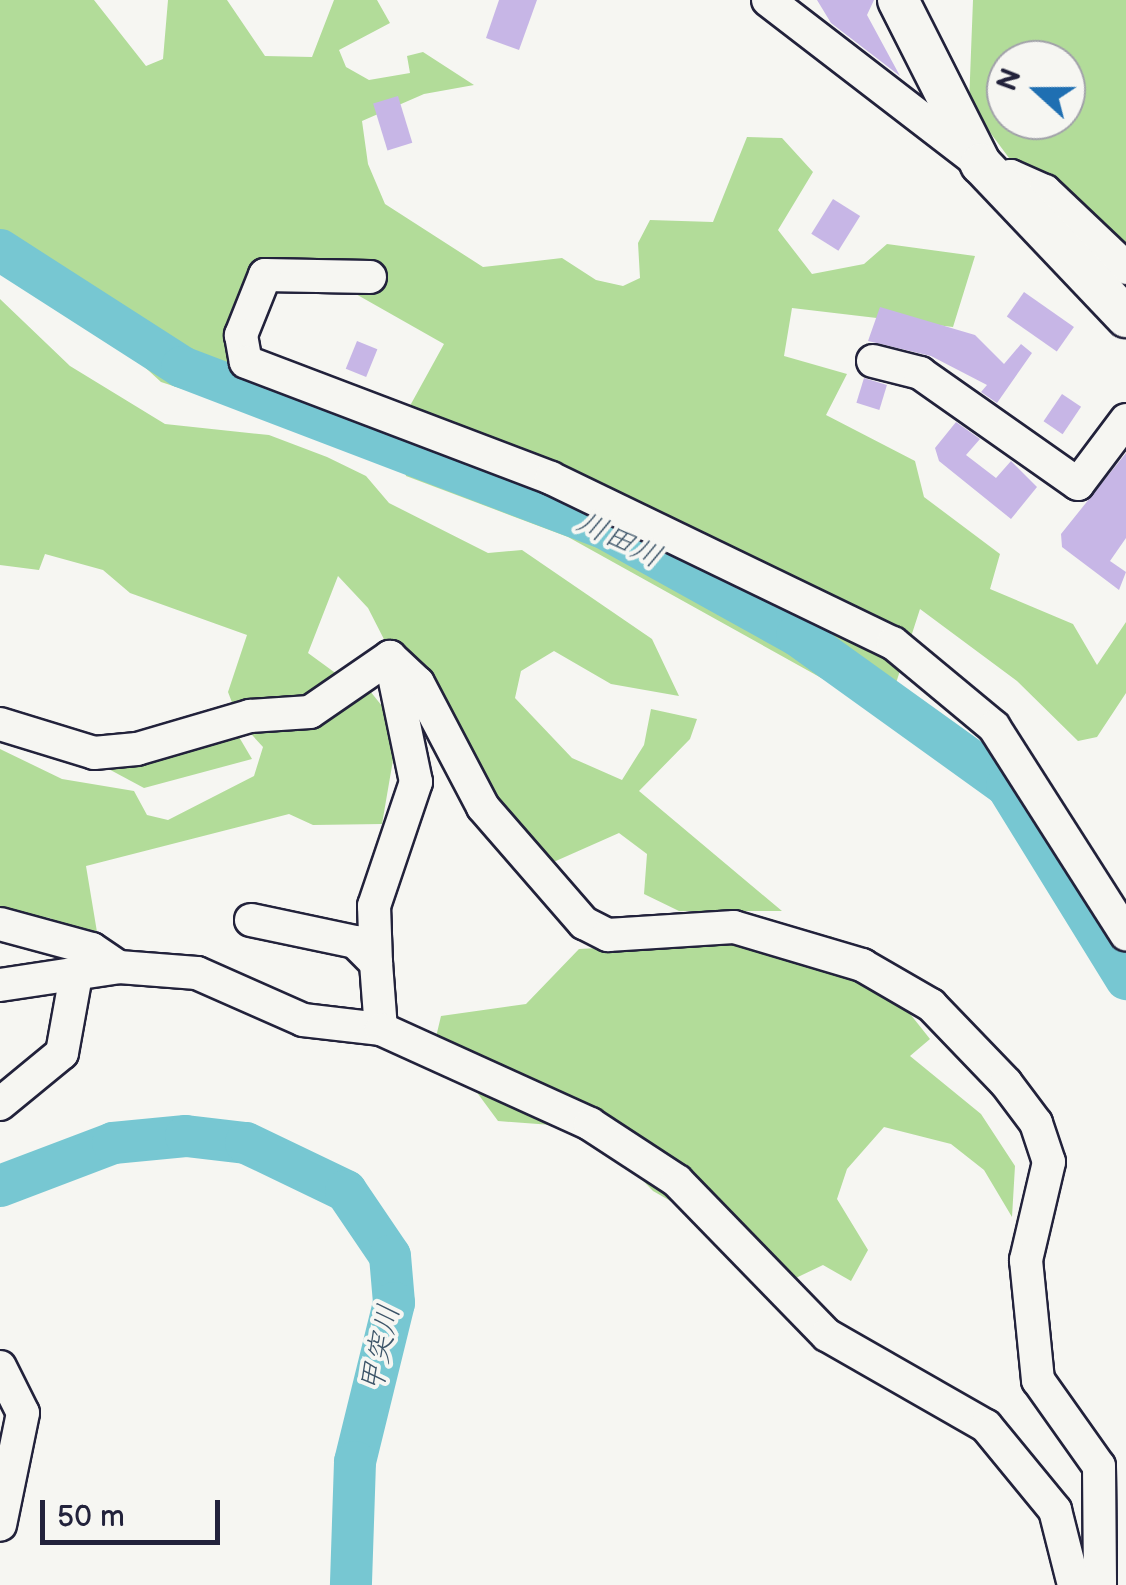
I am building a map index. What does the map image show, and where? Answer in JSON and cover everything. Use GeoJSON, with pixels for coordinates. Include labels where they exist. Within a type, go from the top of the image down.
{"type":"FeatureCollection","features":[{"type":"Feature","properties":{"kind":"main road"},"geometry":{"type":"LineString","coordinates":[[898,0],[987,171],[1126,317]]}},
{"type":"Feature","properties":{"kind":"street"},"geometry":{"type":"LineString","coordinates":[[768,0],[987,171],[1046,191],[1126,268]]}},
{"type":"Feature","properties":{"kind":"street"},"geometry":{"type":"LineString","coordinates":[[370,278],[265,275],[240,335],[246,362],[551,478],[894,643],[994,727],[1126,934]]}},
{"type":"Feature","properties":{"kind":"street"},"geometry":{"type":"LineString","coordinates":[[873,362],[920,373],[1078,484],[1126,420]]}},
{"type":"Feature","properties":{"kind":"street"},"geometry":{"type":"LineString","coordinates":[[0,724],[94,753],[137,749],[250,716],[310,712],[390,656]]}},
{"type":"Feature","properties":{"kind":"street"},"geometry":{"type":"LineString","coordinates":[[381,1030],[374,906],[416,782],[390,656]]}},
{"type":"Feature","properties":{"kind":"street"},"geometry":{"type":"LineString","coordinates":[[390,656],[418,683],[484,808],[584,922],[608,935],[734,927],[862,965],[931,1005],[1006,1082],[1036,1123],[1050,1162],[1026,1260],[1038,1380],[1098,1466],[1100,1585]]}},
{"type":"Feature","properties":{"kind":"street"},"geometry":{"type":"LineString","coordinates":[[252,920],[355,942],[376,962]]}},
{"type":"Feature","properties":{"kind":"street"},"geometry":{"type":"LineString","coordinates":[[0,924],[92,949],[119,967]]}},
{"type":"Feature","properties":{"kind":"street"},"geometry":{"type":"LineString","coordinates":[[0,986],[119,967],[197,973],[304,1020],[381,1030],[590,1124],[678,1181],[827,1334],[986,1426],[1054,1510],[1074,1585]]}},
{"type":"Feature","properties":{"kind":"street"},"geometry":{"type":"LineString","coordinates":[[0,1104],[62,1052],[76,974]]}},
{"type":"Feature","properties":{"kind":"street"},"geometry":{"type":"LineString","coordinates":[[0,1366],[23,1414],[0,1525]]}},
{"type":"Feature","properties":{"kind":"green space"},"geometry":{"type":"Polygon","coordinates":[[[0,0],[94,0],[146,66],[163,59],[168,0],[227,0],[265,56],[312,57],[334,0],[377,0],[390,23],[339,50],[346,67],[369,80],[410,73],[407,56],[423,52],[474,85],[424,94],[362,121],[368,164],[385,204],[483,267],[562,258],[596,280],[623,286],[640,278],[638,243],[650,220],[713,222],[747,137],[782,138],[813,172],[778,230],[812,274],[864,264],[887,244],[975,256],[953,327],[792,308],[784,356],[847,374],[826,415],[915,461],[924,497],[1000,554],[990,589],[1073,624],[1097,665],[1126,622],[1126,693],[1097,737],[1078,741],[1017,681],[920,609],[886,714],[568,537],[406,476],[395,433],[444,344],[354,293],[285,285],[254,293],[225,403],[161,382],[0,234],[0,0]]]}},
{"type":"Feature","properties":{"kind":"green space"},"geometry":{"type":"Polygon","coordinates":[[[973,0],[1126,0],[1126,249],[1012,162],[996,140],[1086,140],[1086,40],[986,40],[986,127],[969,104],[973,0]]]}},
{"type":"Feature","properties":{"kind":"green space"},"geometry":{"type":"Polygon","coordinates":[[[0,299],[70,366],[165,424],[269,435],[327,457],[366,476],[389,503],[488,553],[522,550],[652,639],[679,696],[611,684],[554,651],[521,671],[515,698],[572,758],[622,780],[644,745],[651,709],[697,719],[690,739],[639,791],[782,911],[679,911],[644,894],[647,854],[619,833],[531,872],[482,831],[368,608],[338,576],[308,653],[345,680],[296,703],[236,713],[228,692],[247,635],[130,593],[103,570],[45,554],[39,570],[0,565],[0,299]]]}},
{"type":"Feature","properties":{"kind":"green space"},"geometry":{"type":"Polygon","coordinates":[[[366,686],[386,711],[393,760],[382,824],[313,825],[289,814],[86,866],[99,944],[50,918],[0,912],[0,749],[62,779],[134,791],[147,815],[168,820],[254,776],[263,747],[242,724],[366,686]]]}},
{"type":"Feature","properties":{"kind":"green space"},"geometry":{"type":"Polygon","coordinates":[[[239,737],[252,759],[144,788],[103,766],[239,737]]]}},
{"type":"Feature","properties":{"kind":"green space"},"geometry":{"type":"Polygon","coordinates":[[[831,936],[876,971],[930,1039],[910,1056],[981,1114],[1015,1166],[1012,1217],[984,1170],[951,1144],[884,1127],[847,1169],[837,1199],[868,1250],[851,1281],[823,1265],[777,1287],[718,1228],[653,1191],[592,1128],[498,1121],[436,1037],[441,1016],[526,1004],[579,949],[831,936]]]}},
{"type":"Feature","properties":{"kind":"building"},"geometry":{"type":"Polygon","coordinates":[[[499,0],[537,0],[519,50],[486,38],[499,0]]]}},
{"type":"Feature","properties":{"kind":"building"},"geometry":{"type":"Polygon","coordinates":[[[817,0],[874,0],[867,15],[900,76],[831,23],[817,0]]]}},
{"type":"Feature","properties":{"kind":"building"},"geometry":{"type":"Polygon","coordinates":[[[398,96],[412,143],[387,150],[373,104],[398,96]]]}},
{"type":"Feature","properties":{"kind":"building"},"geometry":{"type":"Polygon","coordinates":[[[833,199],[860,216],[838,251],[811,234],[833,199]]]}},
{"type":"Feature","properties":{"kind":"building"},"geometry":{"type":"Polygon","coordinates":[[[1024,292],[1074,327],[1057,352],[1007,317],[1024,292]]]}},
{"type":"Feature","properties":{"kind":"building"},"geometry":{"type":"Polygon","coordinates":[[[880,307],[975,335],[1004,364],[1021,344],[1032,353],[997,403],[981,392],[987,385],[931,356],[868,341],[880,307]]]}},
{"type":"Feature","properties":{"kind":"building"},"geometry":{"type":"Polygon","coordinates":[[[357,341],[377,349],[366,377],[346,369],[357,341]]]}},
{"type":"Feature","properties":{"kind":"building"},"geometry":{"type":"Polygon","coordinates":[[[864,378],[887,385],[879,410],[856,403],[864,378]]]}},
{"type":"Feature","properties":{"kind":"building"},"geometry":{"type":"Polygon","coordinates":[[[1062,394],[1081,407],[1063,434],[1044,421],[1062,394]]]}},
{"type":"Feature","properties":{"kind":"building"},"geometry":{"type":"Polygon","coordinates":[[[956,422],[980,439],[966,455],[996,478],[1011,461],[1037,487],[1011,519],[939,461],[935,448],[956,422]]]}},
{"type":"Feature","properties":{"kind":"building"},"geometry":{"type":"Polygon","coordinates":[[[1126,453],[1126,538],[1110,561],[1126,572],[1119,590],[1062,547],[1061,534],[1126,453]]]}},
{"type":"Feature","properties":{"kind":"waterway","name":"川田川"},"geometry":{"type":"LineString","coordinates":[[0,250],[182,367],[602,527],[797,635],[1007,786],[1126,979]]}},
{"type":"Feature","properties":{"kind":"waterway","name":"甲突川"},"geometry":{"type":"LineString","coordinates":[[0,1186],[113,1143],[186,1136],[246,1143],[346,1191],[390,1256],[394,1303],[355,1462],[351,1585]]}}]}
